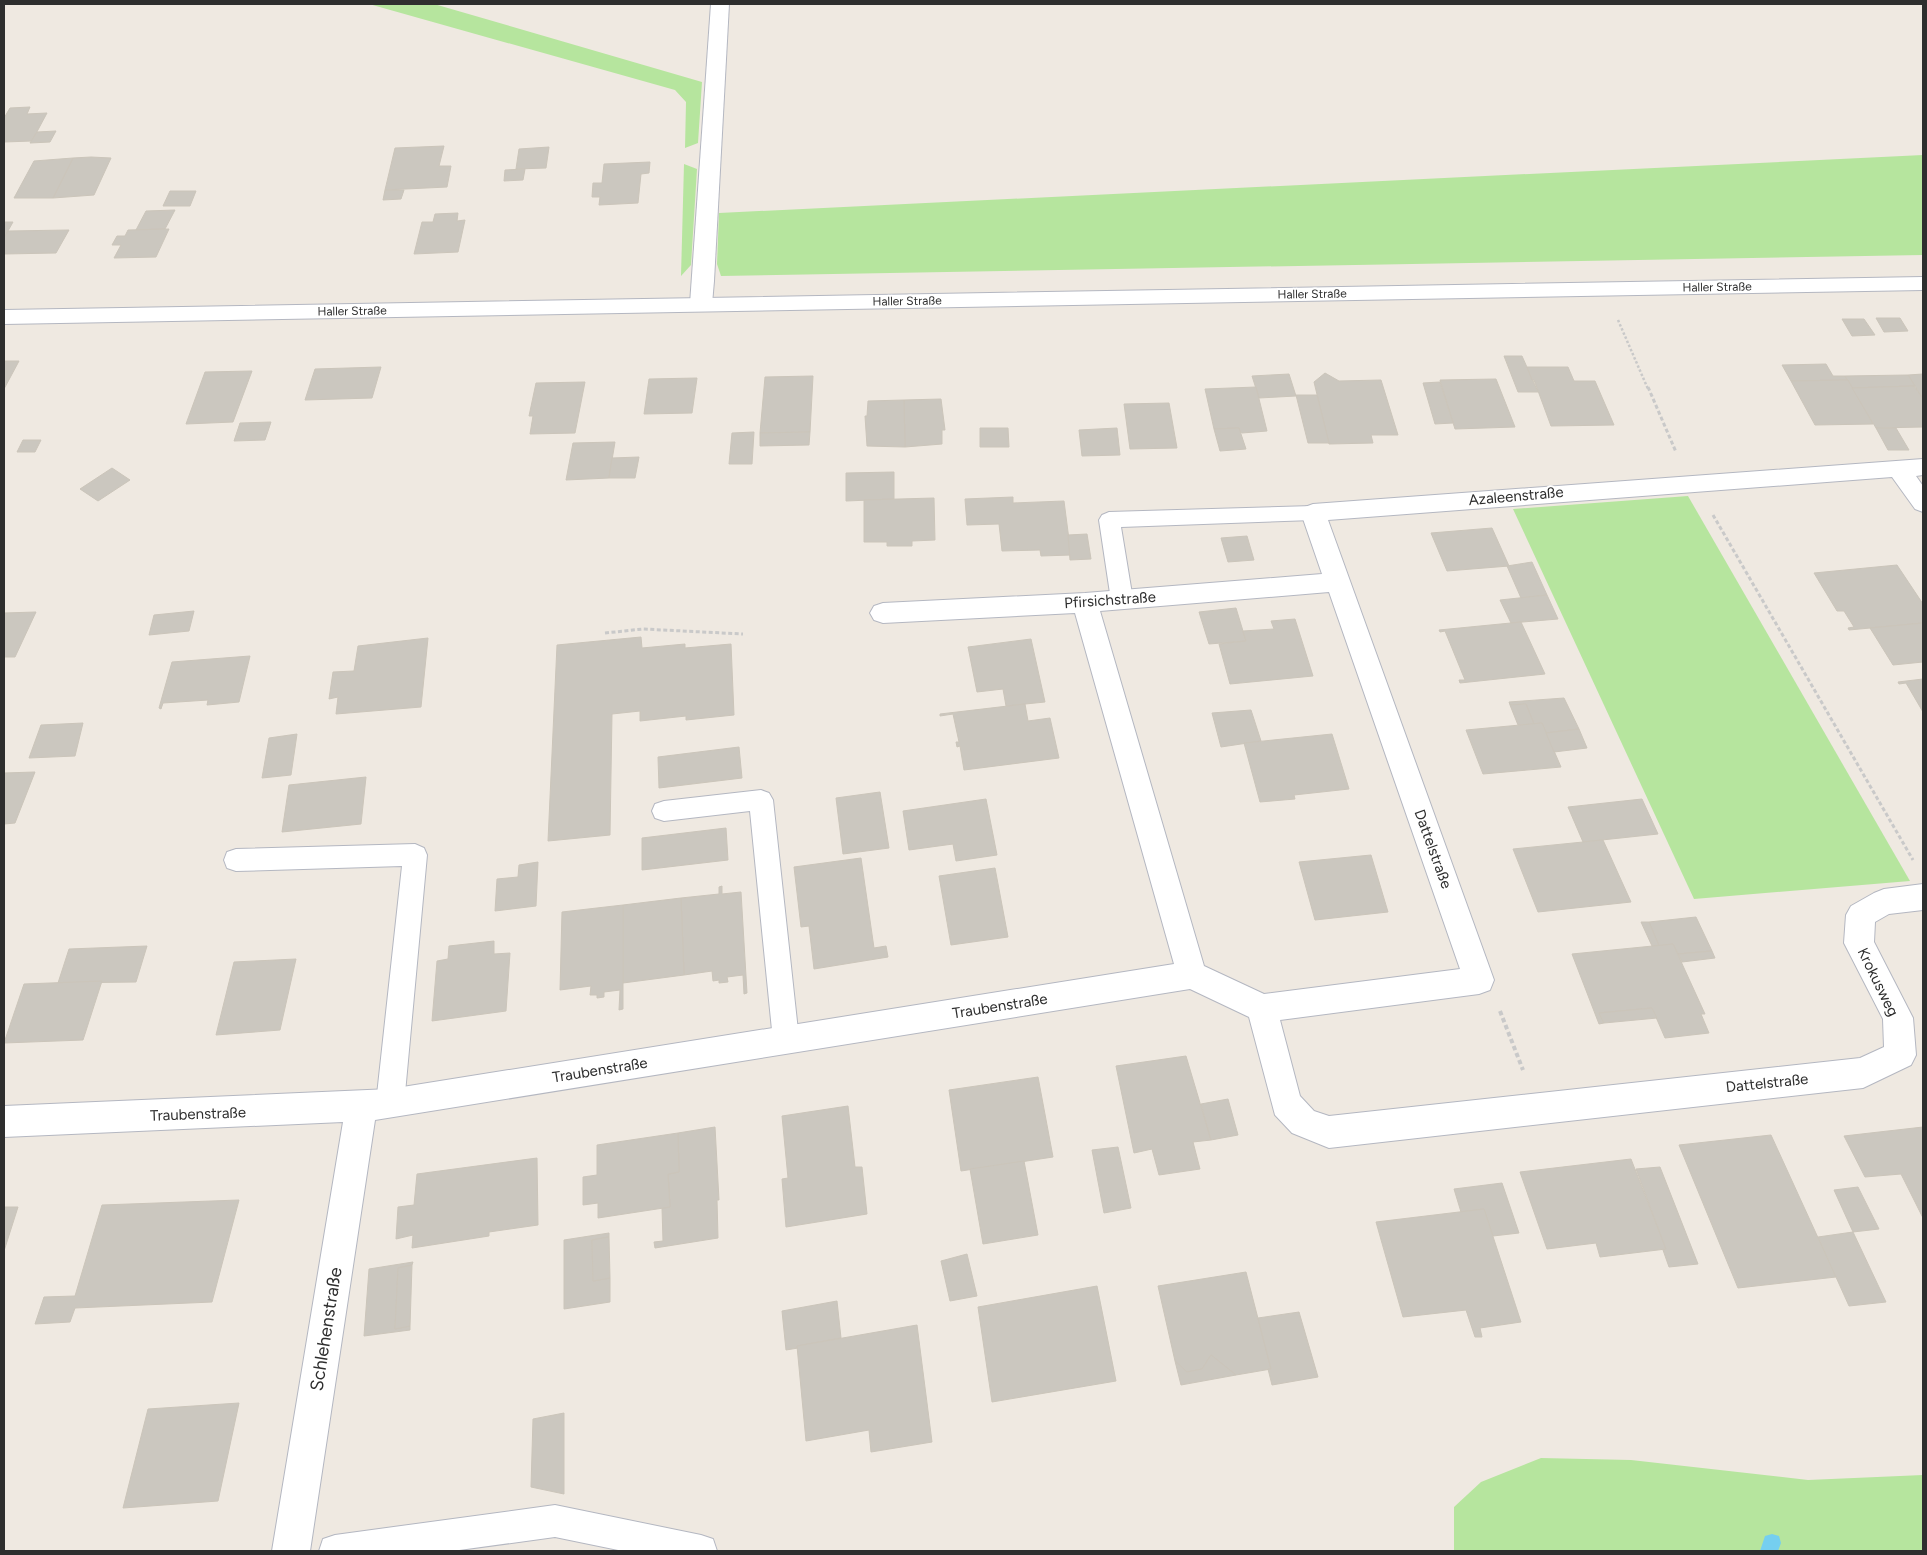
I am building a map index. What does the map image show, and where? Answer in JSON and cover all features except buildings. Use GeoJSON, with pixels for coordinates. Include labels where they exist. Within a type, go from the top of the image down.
{"type":"FeatureCollection","features":[{"type":"Feature","properties":{"kind":"street"},"geometry":{"type":"LineString","coordinates":[[701,304],[704,281],[720,4]]}},
{"type":"Feature","properties":{"kind":"street","name":"Haller Straße"},"geometry":{"type":"LineString","coordinates":[[4,317],[1923,283]]}},
{"type":"Feature","properties":{"kind":"street"},"geometry":{"type":"LineString","coordinates":[[1898,468],[1923,503]]}},
{"type":"Feature","properties":{"kind":"street","name":"Azaleenstraße"},"geometry":{"type":"LineString","coordinates":[[1313,512],[1690,483],[1898,468],[1923,468]]}},
{"type":"Feature","properties":{"kind":"street","name":"Dattelstraße"},"geometry":{"type":"LineString","coordinates":[[1313,512],[1479,980]]}},
{"type":"Feature","properties":{"kind":"street","name":"Pfirsichstraße"},"geometry":{"type":"LineString","coordinates":[[883,613],[1122,600],[1338,582]]}},
{"type":"Feature","properties":{"kind":"street"},"geometry":{"type":"LineString","coordinates":[[1085,602],[1192,975],[1262,1008],[1479,980]]}},
{"type":"Feature","properties":{"kind":"street","name":"Krokusweg"},"geometry":{"type":"LineString","coordinates":[[1900,1055],[1898,1018],[1859,944],[1860,915],[1884,902],[1923,897]]}},
{"type":"Feature","properties":{"kind":"street","name":"Traubenstraße"},"geometry":{"type":"LineString","coordinates":[[4,1122],[375,1106],[1192,975]]}},
{"type":"Feature","properties":{"kind":"street","name":"Dattelstraße"},"geometry":{"type":"LineString","coordinates":[[1262,1008],[1286,1104],[1303,1122],[1329,1132],[1863,1073],[1900,1055]]}},
{"type":"Feature","properties":{"kind":"street","name":"Schlehenstraße"},"geometry":{"type":"LineString","coordinates":[[291,1551],[375,1106]]}},
{"type":"Feature","properties":{"kind":"lane","name":"Azaleenstraße"},"geometry":{"type":"LineString","coordinates":[[1109,520],[1313,512]]}},
{"type":"Feature","properties":{"kind":"lane"},"geometry":{"type":"LineString","coordinates":[[1109,520],[1122,600]]}},
{"type":"Feature","properties":{"kind":"lane"},"geometry":{"type":"LineString","coordinates":[[664,811],[760,800],[786,1040]]}},
{"type":"Feature","properties":{"kind":"lane"},"geometry":{"type":"LineString","coordinates":[[236,860],[415,855],[375,1106]]}},
{"type":"Feature","properties":{"kind":"lane"},"geometry":{"type":"LineString","coordinates":[[335,1551],[555,1521],[701,1551]]}},
{"type":"Feature","properties":{"kind":"path"},"geometry":{"type":"LineString","coordinates":[[1624,318],[1617,318],[1690,483],[1710,511],[1913,861]]}},
{"type":"Feature","properties":{"kind":"path"},"geometry":{"type":"LineString","coordinates":[[605,633],[643,629],[743,634]]}},
{"type":"Feature","properties":{"kind":"path"},"geometry":{"type":"LineString","coordinates":[[1479,980],[1499,1009],[1536,1109]]}},
{"type":"Feature","properties":{"kind":"green space"},"geometry":{"type":"Polygon","coordinates":[[[369,4],[434,4],[702,82],[698,143],[685,148],[686,102],[675,90],[369,4]]]}},
{"type":"Feature","properties":{"kind":"green space"},"geometry":{"type":"Polygon","coordinates":[[[1923,155],[1923,255],[721,276],[717,264],[719,213],[1923,155]]]}},
{"type":"Feature","properties":{"kind":"green space"},"geometry":{"type":"Polygon","coordinates":[[[684,164],[697,169],[691,265],[681,276],[684,164]]]}},
{"type":"Feature","properties":{"kind":"green space"},"geometry":{"type":"Polygon","coordinates":[[[1688,496],[1910,881],[1694,899],[1513,509],[1688,496]]]}},
{"type":"Feature","properties":{"kind":"green space"},"geometry":{"type":"Polygon","coordinates":[[[1541,1458],[1631,1460],[1808,1480],[1923,1475],[1923,1551],[1454,1551],[1454,1507],[1481,1482],[1541,1458]]]}},
{"type":"Feature","properties":{"kind":"waterway"},"geometry":{"type":"LineString","coordinates":[[1769,1551],[1772,1543]]}}]}
